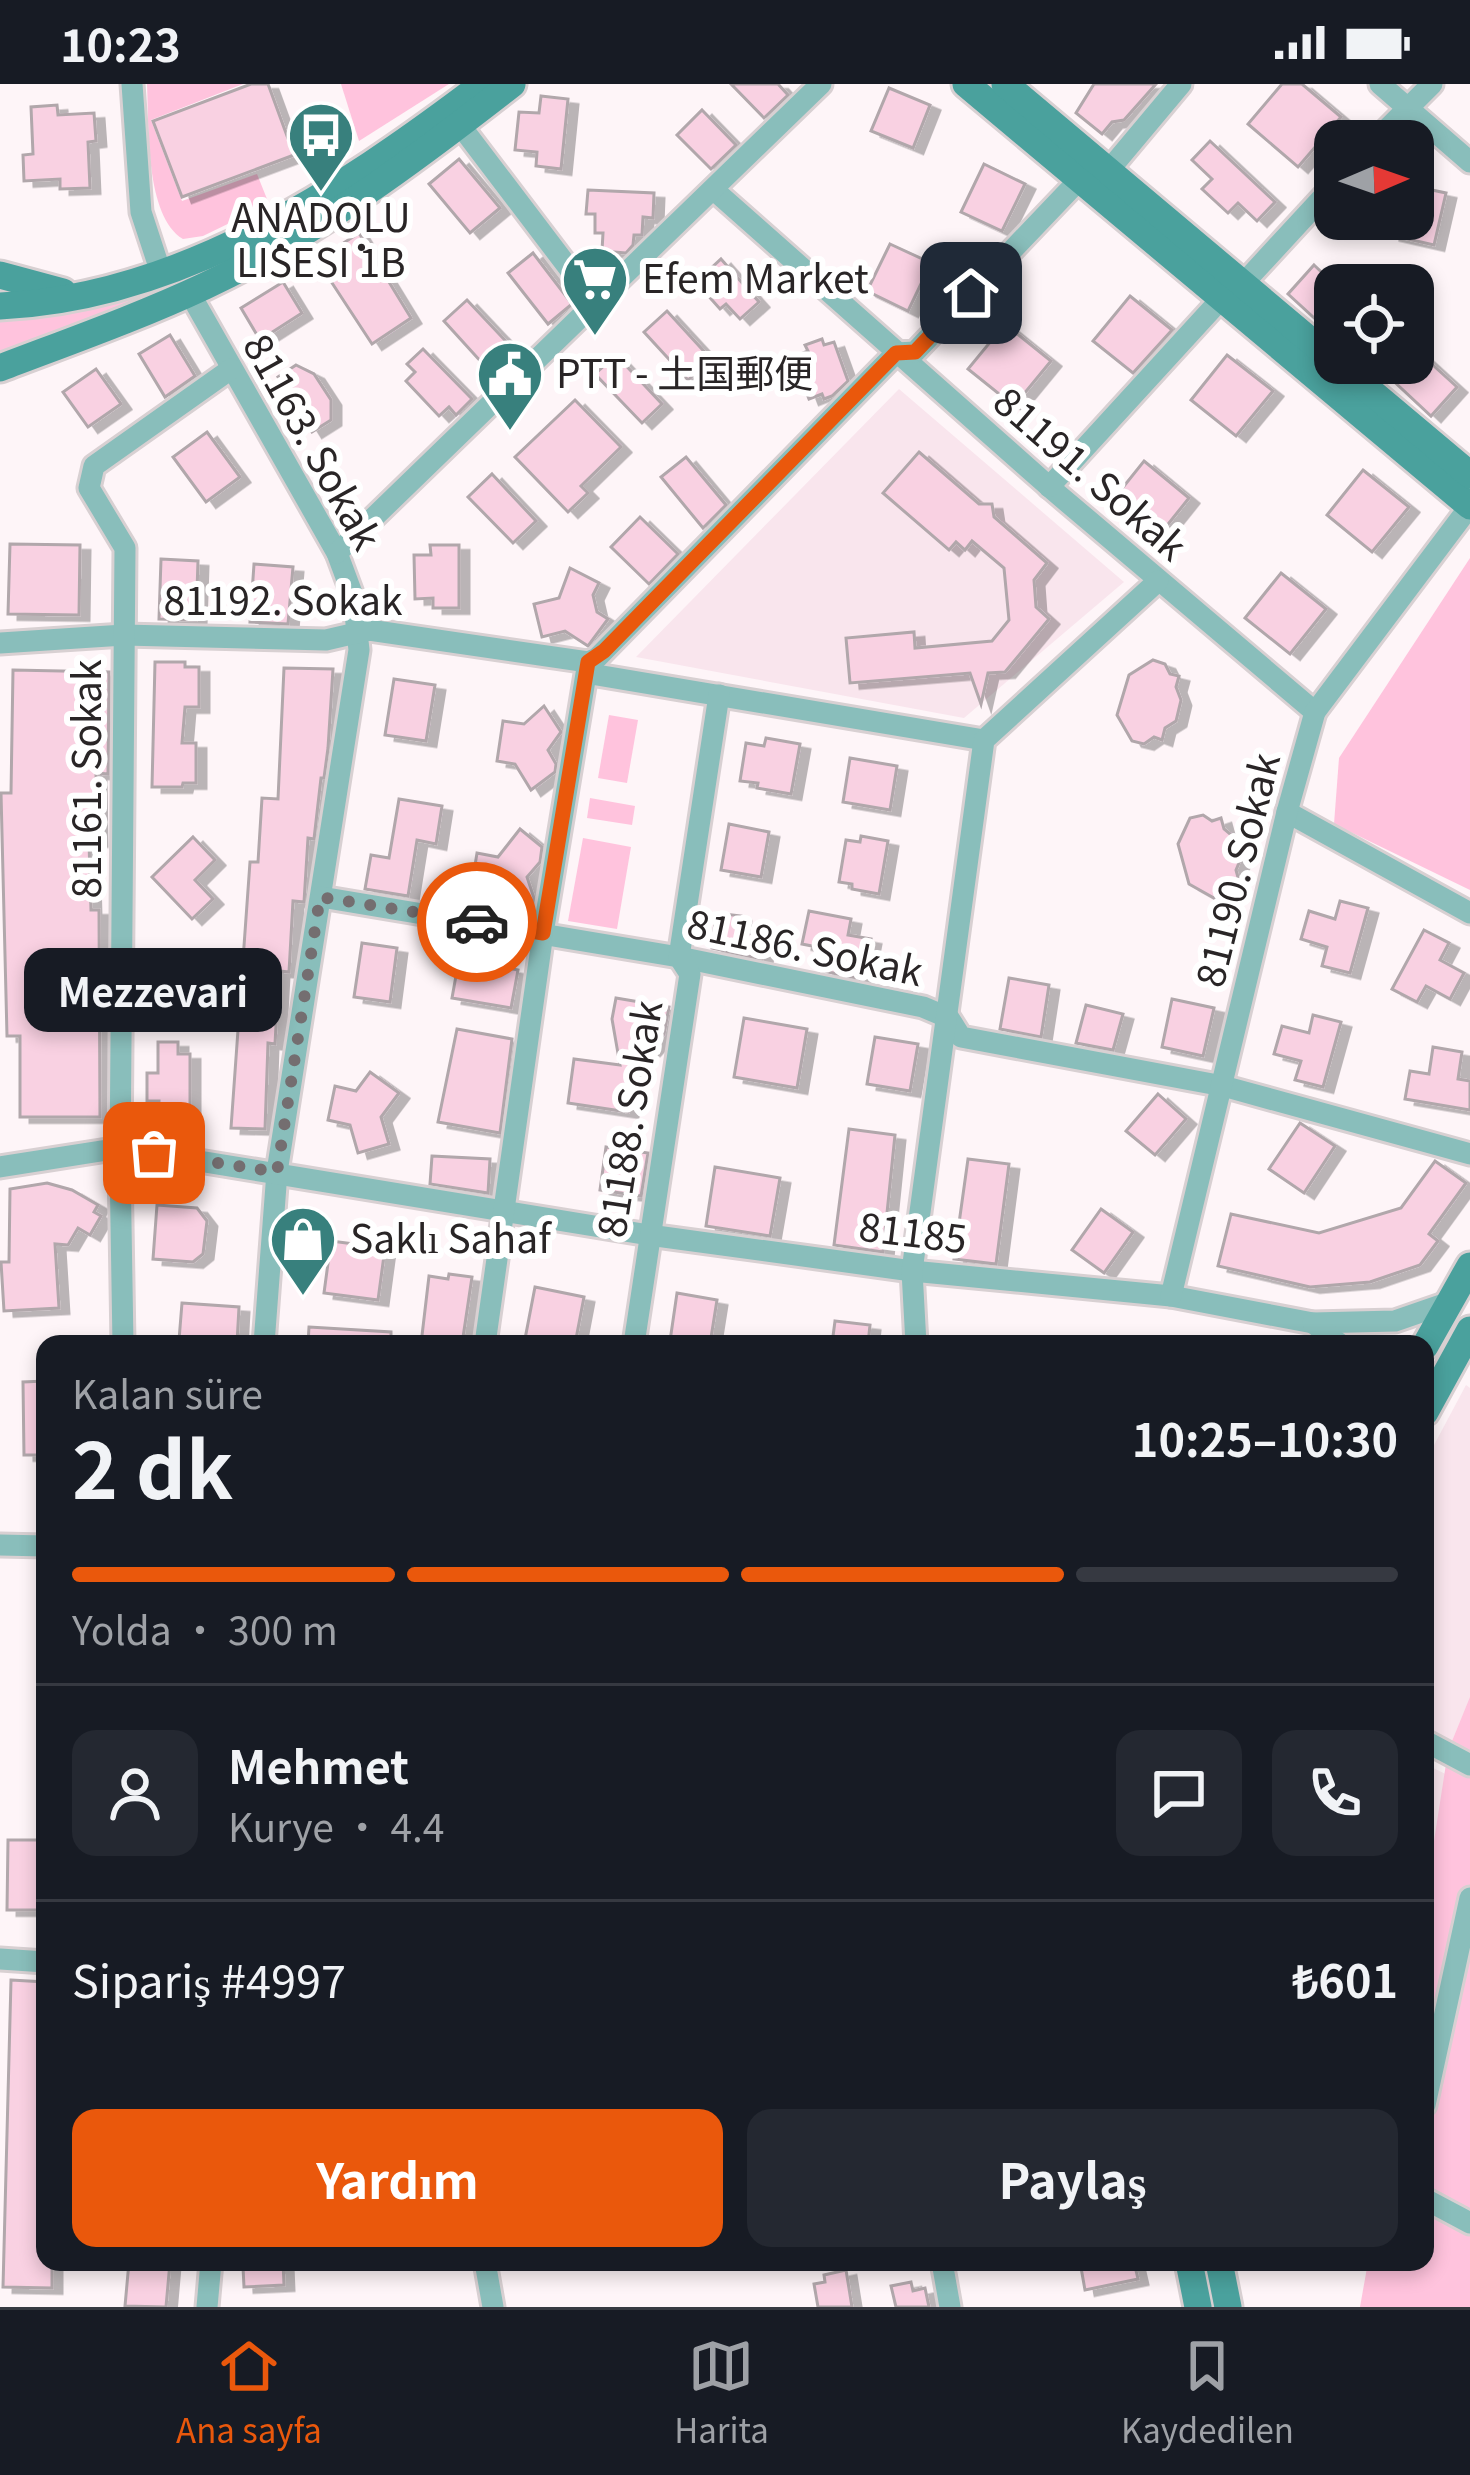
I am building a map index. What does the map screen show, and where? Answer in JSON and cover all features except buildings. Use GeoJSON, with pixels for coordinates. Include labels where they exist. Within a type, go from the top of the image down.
{"type":"FeatureCollection","features":[{"type":"Feature","properties":{"kind":"main road"},"geometry":{"type":"LineString","coordinates":[[0,306],[85,296],[161,273],[246,238],[430,123],[483,84]]}},
{"type":"Feature","properties":{"kind":"main road"},"geometry":{"type":"LineString","coordinates":[[0,368],[250,263],[329,216],[512,84]]}},
{"type":"Feature","properties":{"kind":"main road"},"geometry":{"type":"LineString","coordinates":[[966,84],[1080,178],[1470,476]]}},
{"type":"Feature","properties":{"kind":"main road"},"geometry":{"type":"LineString","coordinates":[[1005,84],[1108,170],[1232,292],[1470,506]]}},
{"type":"Feature","properties":{"kind":"main road"},"geometry":{"type":"LineString","coordinates":[[0,274],[85,296]]}},
{"type":"Feature","properties":{"kind":"main road"},"geometry":{"type":"LineString","coordinates":[[1431,1335],[1470,1266]]}},
{"type":"Feature","properties":{"kind":"main road"},"geometry":{"type":"LineString","coordinates":[[1434,1396],[1470,1330]]}},
{"type":"Feature","properties":{"kind":"main road"},"geometry":{"type":"LineString","coordinates":[[1191,2271],[1198,2307]]}},
{"type":"Feature","properties":{"kind":"main road"},"geometry":{"type":"LineString","coordinates":[[1221,2271],[1228,2307]]}},
{"type":"Feature","properties":{"kind":"street"},"geometry":{"type":"LineString","coordinates":[[132,84],[140,212],[161,273]]}},
{"type":"Feature","properties":{"kind":"street"},"geometry":{"type":"LineString","coordinates":[[337,553],[820,84]]}},
{"type":"Feature","properties":{"kind":"street"},"geometry":{"type":"LineString","coordinates":[[1108,170],[1180,84]]}},
{"type":"Feature","properties":{"kind":"street"},"geometry":{"type":"LineString","coordinates":[[1380,84],[1470,162]]}},
{"type":"Feature","properties":{"kind":"street"},"geometry":{"type":"LineString","coordinates":[[1394,120],[1432,84]]}},
{"type":"Feature","properties":{"kind":"street"},"geometry":{"type":"LineString","coordinates":[[460,125],[596,304]]}},
{"type":"Feature","properties":{"kind":"street"},"geometry":{"type":"LineString","coordinates":[[486,1335],[543,933],[588,662],[896,353],[915,352],[1080,178]]}},
{"type":"Feature","properties":{"kind":"street","name":"81191. Sokak"},"geometry":{"type":"LineString","coordinates":[[714,190],[1049,487],[1315,712]]}},
{"type":"Feature","properties":{"kind":"street"},"geometry":{"type":"LineString","coordinates":[[1049,487],[1314,206]]}},
{"type":"Feature","properties":{"kind":"street","name":"81163. Sokak"},"geometry":{"type":"LineString","coordinates":[[190,292],[337,553],[353,596],[357,632],[358,650],[277,1172],[265,1335]]}},
{"type":"Feature","properties":{"kind":"street","name":"81161. Sokak"},"geometry":{"type":"LineString","coordinates":[[123,1335],[125,548],[89,488],[94,466],[231,369]]}},
{"type":"Feature","properties":{"kind":"street","name":"81190. Sokak"},"geometry":{"type":"LineString","coordinates":[[1171,1296],[1315,712],[1470,506]]}},
{"type":"Feature","properties":{"kind":"street"},"geometry":{"type":"LineString","coordinates":[[916,1335],[912,1271],[984,740],[1158,581]]}},
{"type":"Feature","properties":{"kind":"street","name":"81192. Sokak"},"geometry":{"type":"LineString","coordinates":[[0,643],[124,635],[326,640],[369,630],[588,662],[597,675],[984,740]]}},
{"type":"Feature","properties":{"kind":"street","name":"81188. Sokak"},"geometry":{"type":"LineString","coordinates":[[635,1335],[690,974],[679,957],[719,695]]}},
{"type":"Feature","properties":{"kind":"street"},"geometry":{"type":"LineString","coordinates":[[1287,812],[1470,913]]}},
{"type":"Feature","properties":{"kind":"street","name":"81186. Sokak"},"geometry":{"type":"LineString","coordinates":[[320,897],[679,957],[923,1007],[949,1018],[961,1037],[1223,1086],[1470,1154]]}},
{"type":"Feature","properties":{"kind":"street","name":"81185"},"geometry":{"type":"LineString","coordinates":[[0,1167],[120,1148],[649,1235],[912,1271],[1171,1296],[1313,1323],[1396,1321],[1450,1302]]}},
{"type":"Feature","properties":{"kind":"street","name":"81185"},"geometry":{"type":"LineString","coordinates":[[1313,1323],[1328,1335]]}},
{"type":"Feature","properties":{"kind":"street"},"geometry":{"type":"LineString","coordinates":[[0,1545],[36,1546]]}},
{"type":"Feature","properties":{"kind":"street"},"geometry":{"type":"LineString","coordinates":[[1434,1746],[1470,1765]]}},
{"type":"Feature","properties":{"kind":"street"},"geometry":{"type":"LineString","coordinates":[[1434,2064],[1470,1898]]}},
{"type":"Feature","properties":{"kind":"street"},"geometry":{"type":"LineString","coordinates":[[0,1959],[36,1961]]}},
{"type":"Feature","properties":{"kind":"street"},"geometry":{"type":"LineString","coordinates":[[1434,2204],[1470,2223]]}},
{"type":"Feature","properties":{"kind":"street"},"geometry":{"type":"LineString","coordinates":[[207,2307],[210,2271]]}},
{"type":"Feature","properties":{"kind":"street"},"geometry":{"type":"LineString","coordinates":[[487,2271],[493,2307]]}},
{"type":"Feature","properties":{"kind":"street"},"geometry":{"type":"LineString","coordinates":[[944,2271],[950,2307]]}},
{"type":"Feature","properties":{"kind":"shaded area"},"geometry":{"type":"Polygon","coordinates":[[[147,84],[243,84],[151,120],[182,201],[257,174],[269,204],[203,236],[183,239],[171,227],[155,191],[147,84]]]}},
{"type":"Feature","properties":{"kind":"shaded area"},"geometry":{"type":"Polygon","coordinates":[[[341,84],[449,84],[359,141],[341,84]]]}},
{"type":"Feature","properties":{"kind":"shaded area"},"geometry":{"type":"Polygon","coordinates":[[[356,187],[200,274],[0,356],[0,318],[68,310],[356,187]]]}},
{"type":"Feature","properties":{"kind":"shaded area"},"geometry":{"type":"Polygon","coordinates":[[[899,389],[1124,582],[964,718],[636,657],[899,389]]]}},
{"type":"Feature","properties":{"kind":"shaded area"},"geometry":{"type":"Polygon","coordinates":[[[1470,558],[1470,890],[1334,824],[1339,758],[1470,558]]]}},
{"type":"Feature","properties":{"kind":"shaded area"},"geometry":{"type":"Polygon","coordinates":[[[609,715],[638,720],[627,783],[598,778],[609,715]]]}},
{"type":"Feature","properties":{"kind":"shaded area"},"geometry":{"type":"Polygon","coordinates":[[[590,798],[635,806],[632,825],[587,818],[590,798]]]}},
{"type":"Feature","properties":{"kind":"shaded area"},"geometry":{"type":"Polygon","coordinates":[[[583,838],[631,847],[617,929],[568,921],[583,838]]]}},
{"type":"Feature","properties":{"kind":"shaded area"},"geometry":{"type":"Polygon","coordinates":[[[1466,1385],[1470,1388],[1470,1755],[1434,1734],[1434,1445],[1466,1385]]]}},
{"type":"Feature","properties":{"kind":"shaded area"},"geometry":{"type":"Polygon","coordinates":[[[1470,1697],[1470,2307],[1360,2307],[1366,2271],[1434,2271],[1434,1841],[1448,1751],[1470,1697]]]}},
{"type":"Feature","properties":{"kind":"shaded area"},"geometry":{"type":"Polygon","coordinates":[[[1434,1768],[1470,1786],[1434,2019],[1434,1768]]]}},
{"type":"Feature","properties":{"kind":"way so far"},"geometry":{"type":"LineString","coordinates":[[154,1153],[277,1172],[320,897],[477,922]]}},
{"type":"Feature","properties":{"kind":"place","name":"ANADOLU LİSESİ 1B"},"geometry":{"type":"Point","coordinates":[321,194]}},
{"type":"Feature","properties":{"kind":"place","name":"Efem Market"},"geometry":{"type":"Point","coordinates":[595,338]}},
{"type":"Feature","properties":{"kind":"place","name":"PTT - 土国郵便"},"geometry":{"type":"Point","coordinates":[510,433]}},
{"type":"Feature","properties":{"kind":"place","name":"Mezzevari"},"geometry":{"type":"Point","coordinates":[154,1153]}},
{"type":"Feature","properties":{"kind":"place","name":"Saklı Sahaf"},"geometry":{"type":"Point","coordinates":[303,1298]}},
{"type":"Feature","properties":{"kind":"route"},"geometry":{"type":"LineString","coordinates":[[477,922],[543,933],[588,662],[896,353],[915,352],[971,293]]}}]}
